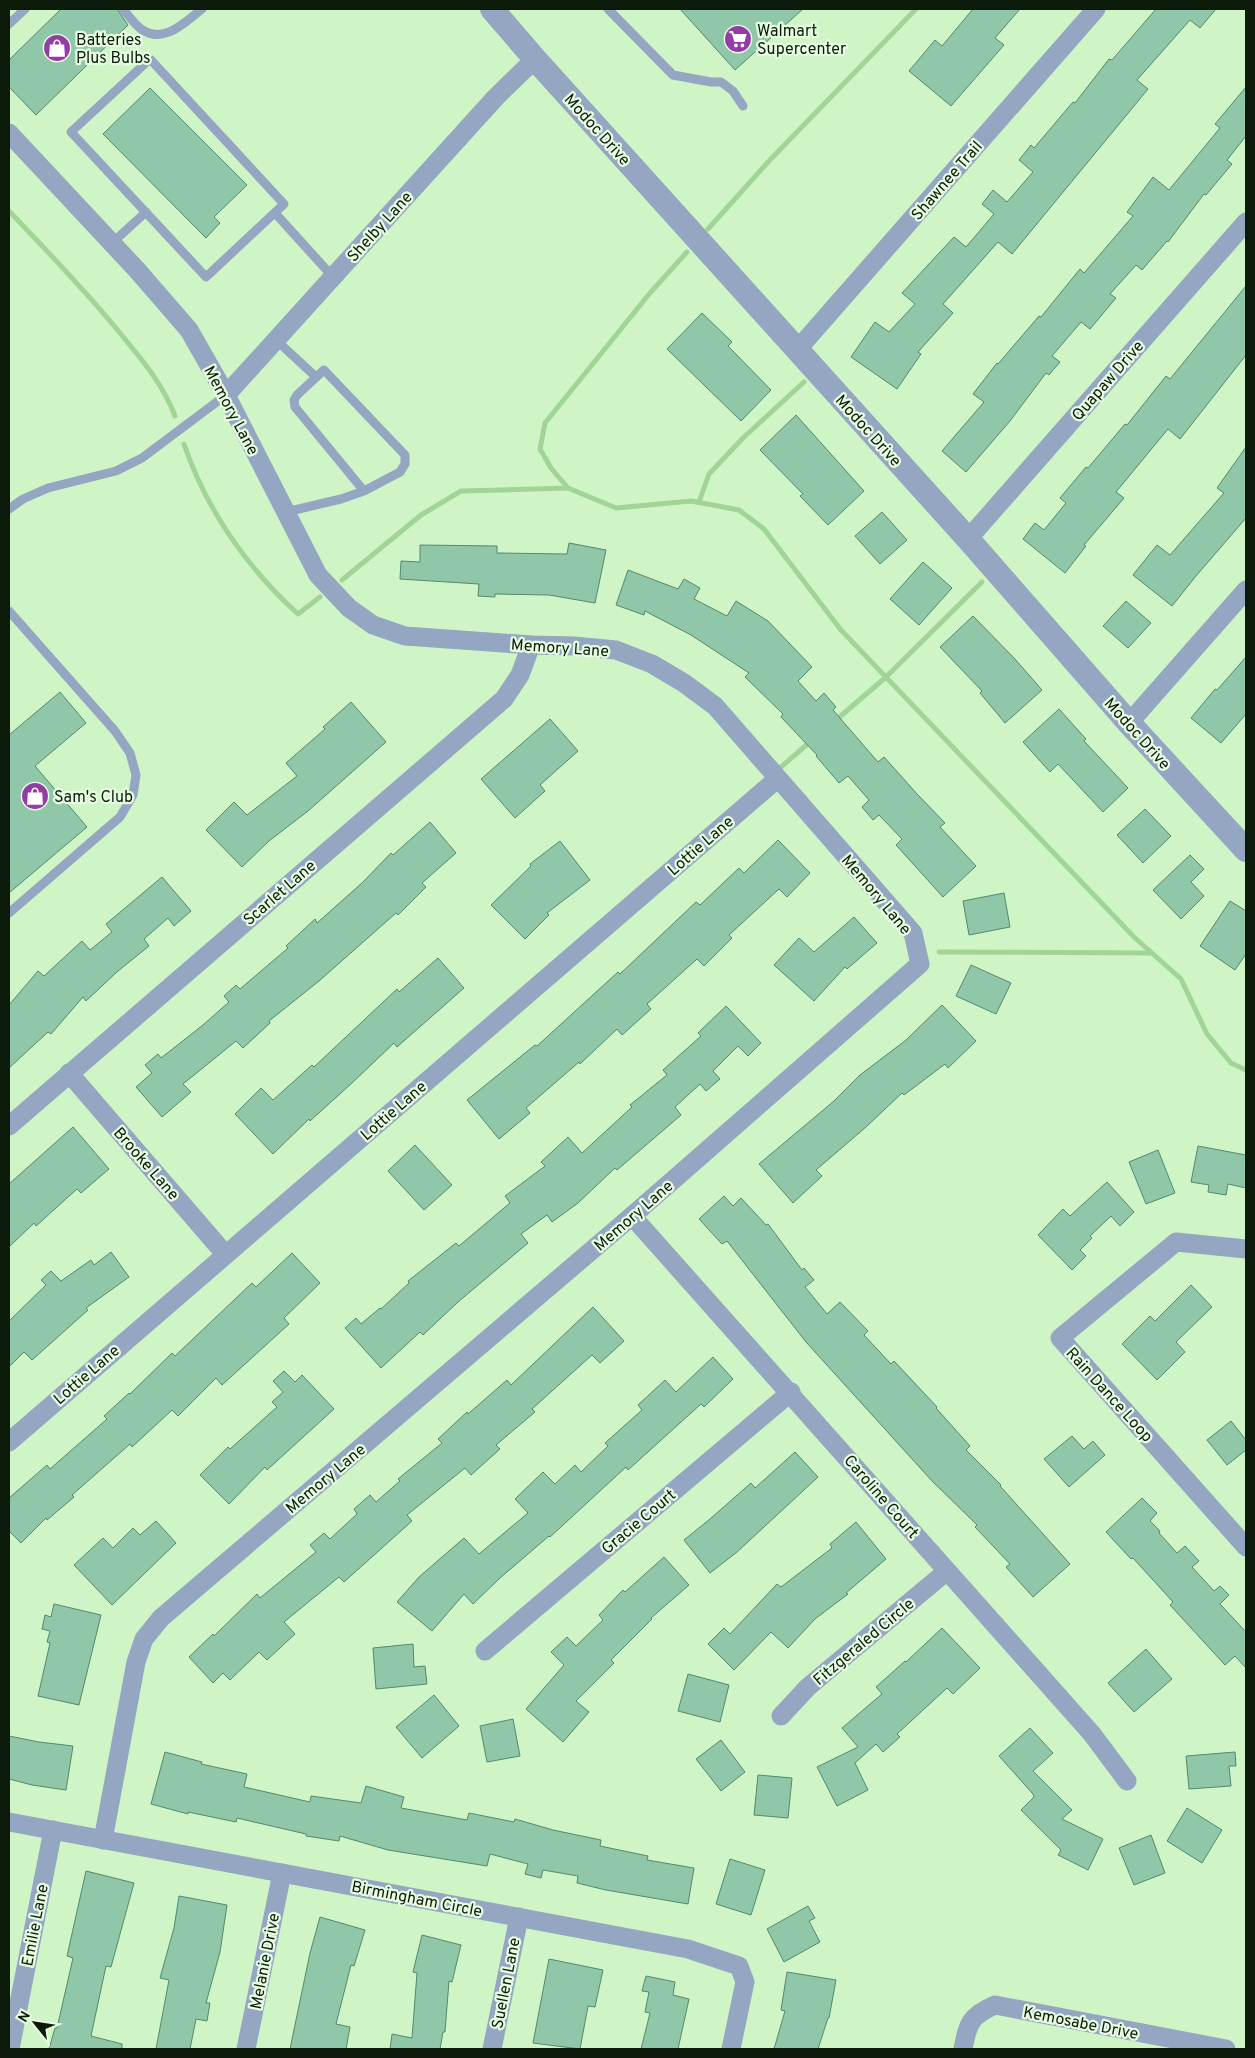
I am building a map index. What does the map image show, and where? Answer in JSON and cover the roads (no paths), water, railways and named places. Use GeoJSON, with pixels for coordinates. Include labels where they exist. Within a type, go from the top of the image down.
{"type":"FeatureCollection","features":[{"type":"Feature","properties":{"kind":"street","name":"Modoc Drive"},"geometry":{"type":"LineString","coordinates":[[492,9],[968,538],[1129,723],[1246,850]]}},
{"type":"Feature","properties":{"kind":"street","name":"Shawnee Trail"},"geometry":{"type":"LineString","coordinates":[[797,350],[1096,9]]}},
{"type":"Feature","properties":{"kind":"street","name":"Shelby Lane"},"geometry":{"type":"LineString","coordinates":[[226,395],[496,97],[535,59]]}},
{"type":"Feature","properties":{"kind":"street","name":"Memory Lane"},"geometry":{"type":"LineString","coordinates":[[9,133],[112,243],[189,330],[226,395],[318,575],[349,608],[373,625],[405,636],[616,650],[652,664],[684,683],[715,706],[913,933],[920,964],[632,1216],[161,1618],[144,1639],[136,1662],[103,1840]]}},
{"type":"Feature","properties":{"kind":"street","name":"Quapaw Drive"},"geometry":{"type":"LineString","coordinates":[[968,538],[1246,222]]}},
{"type":"Feature","properties":{"kind":"street"},"geometry":{"type":"LineString","coordinates":[[1129,723],[1246,590]]}},
{"type":"Feature","properties":{"kind":"street","name":"Scarlet Lane"},"geometry":{"type":"LineString","coordinates":[[9,1126],[504,699],[520,675],[531,645]]}},
{"type":"Feature","properties":{"kind":"street","name":"Lottie Lane"},"geometry":{"type":"LineString","coordinates":[[9,1442],[777,778]]}},
{"type":"Feature","properties":{"kind":"street","name":"Brooke Lane"},"geometry":{"type":"LineString","coordinates":[[69,1073],[225,1254]]}},
{"type":"Feature","properties":{"kind":"street","name":"Caroline Court"},"geometry":{"type":"LineString","coordinates":[[632,1216],[791,1392],[1092,1734],[1127,1781]]}},
{"type":"Feature","properties":{"kind":"street","name":"Rain Dance Loop"},"geometry":{"type":"LineString","coordinates":[[1246,1250],[1176,1242],[1060,1338],[1246,1547]]}},
{"type":"Feature","properties":{"kind":"street","name":"Gracie Court"},"geometry":{"type":"LineString","coordinates":[[486,1651],[791,1392]]}},
{"type":"Feature","properties":{"kind":"street","name":"Fitzgeraled Circle"},"geometry":{"type":"LineString","coordinates":[[782,1716],[808,1687],[947,1570]]}},
{"type":"Feature","properties":{"kind":"street","name":"Birmingham Circle"},"geometry":{"type":"LineString","coordinates":[[9,1822],[688,1949],[739,1966],[746,1982],[731,2049]]}},
{"type":"Feature","properties":{"kind":"street","name":"Emilie Lane"},"geometry":{"type":"LineString","coordinates":[[10,2049],[53,1830]]}},
{"type":"Feature","properties":{"kind":"street","name":"Melanie Drive"},"geometry":{"type":"LineString","coordinates":[[246,2049],[282,1873]]}},
{"type":"Feature","properties":{"kind":"street","name":"Suellen Lane"},"geometry":{"type":"LineString","coordinates":[[492,2049],[519,1917]]}},
{"type":"Feature","properties":{"kind":"street","name":"Kemosabe Drive"},"geometry":{"type":"LineString","coordinates":[[963,2049],[967,2027],[979,2012],[995,2005],[1226,2049]]}},
{"type":"Feature","properties":{"kind":"lane"},"geometry":{"type":"LineString","coordinates":[[9,24],[25,9]]}},
{"type":"Feature","properties":{"kind":"lane"},"geometry":{"type":"LineString","coordinates":[[123,9],[141,29],[161,34],[172,32],[202,9]]}},
{"type":"Feature","properties":{"kind":"lane"},"geometry":{"type":"LineString","coordinates":[[608,9],[673,75],[696,80],[720,82],[733,91],[743,106]]}},
{"type":"Feature","properties":{"kind":"lane"},"geometry":{"type":"LineString","coordinates":[[150,59],[284,204],[275,213],[206,277],[71,132],[150,59]]}},
{"type":"Feature","properties":{"kind":"lane"},"geometry":{"type":"LineString","coordinates":[[112,243],[146,212]]}},
{"type":"Feature","properties":{"kind":"lane"},"geometry":{"type":"LineString","coordinates":[[275,213],[333,277]]}},
{"type":"Feature","properties":{"kind":"lane"},"geometry":{"type":"LineString","coordinates":[[276,340],[316,377]]}},
{"type":"Feature","properties":{"kind":"lane"},"geometry":{"type":"LineString","coordinates":[[286,512],[341,499],[364,491],[400,472],[405,464],[405,455],[324,370],[294,400],[296,406],[364,491]]}},
{"type":"Feature","properties":{"kind":"lane"},"geometry":{"type":"LineString","coordinates":[[9,509],[23,499],[48,488],[116,471],[142,458],[226,395]]}},
{"type":"Feature","properties":{"kind":"lane"},"geometry":{"type":"LineString","coordinates":[[9,610],[115,731],[130,753],[136,775],[133,795],[120,818],[9,912]]}},
{"type":"Feature","properties":{"kind":"waterway"},"geometry":{"type":"LineString","coordinates":[[708,229],[768,162],[916,9]]}},
{"type":"Feature","properties":{"kind":"waterway"},"geometry":{"type":"LineString","coordinates":[[9,211],[107,317],[158,383],[175,416]]}},
{"type":"Feature","properties":{"kind":"waterway"},"geometry":{"type":"LineString","coordinates":[[568,488],[551,468],[540,449],[545,423],[650,293],[687,252]]}},
{"type":"Feature","properties":{"kind":"waterway"},"geometry":{"type":"LineString","coordinates":[[699,502],[709,474],[743,438],[804,382]]}},
{"type":"Feature","properties":{"kind":"waterway"},"geometry":{"type":"LineString","coordinates":[[184,444],[193,468],[216,514],[245,557],[262,577],[298,614],[320,597]]}},
{"type":"Feature","properties":{"kind":"waterway"},"geometry":{"type":"LineString","coordinates":[[342,580],[421,515],[461,491],[568,488],[616,508],[691,501],[739,510],[764,529],[841,630],[1134,937],[1181,979],[1207,1034],[1231,1063],[1246,1070]]}},
{"type":"Feature","properties":{"kind":"waterway"},"geometry":{"type":"LineString","coordinates":[[835,721],[886,677],[982,582]]}},
{"type":"Feature","properties":{"kind":"waterway"},"geometry":{"type":"LineString","coordinates":[[781,767],[811,741]]}},
{"type":"Feature","properties":{"kind":"waterway"},"geometry":{"type":"LineString","coordinates":[[939,952],[1151,953]]}},
{"type":"Feature","properties":{"kind":"place","name":"Walmart Supercenter"},"geometry":{"type":"Point","coordinates":[738,39]}},
{"type":"Feature","properties":{"kind":"place","name":"Batteries Plus Bulbs"},"geometry":{"type":"Point","coordinates":[57,48]}},
{"type":"Feature","properties":{"kind":"place","name":"Sam's Club"},"geometry":{"type":"Point","coordinates":[35,796]}}]}
